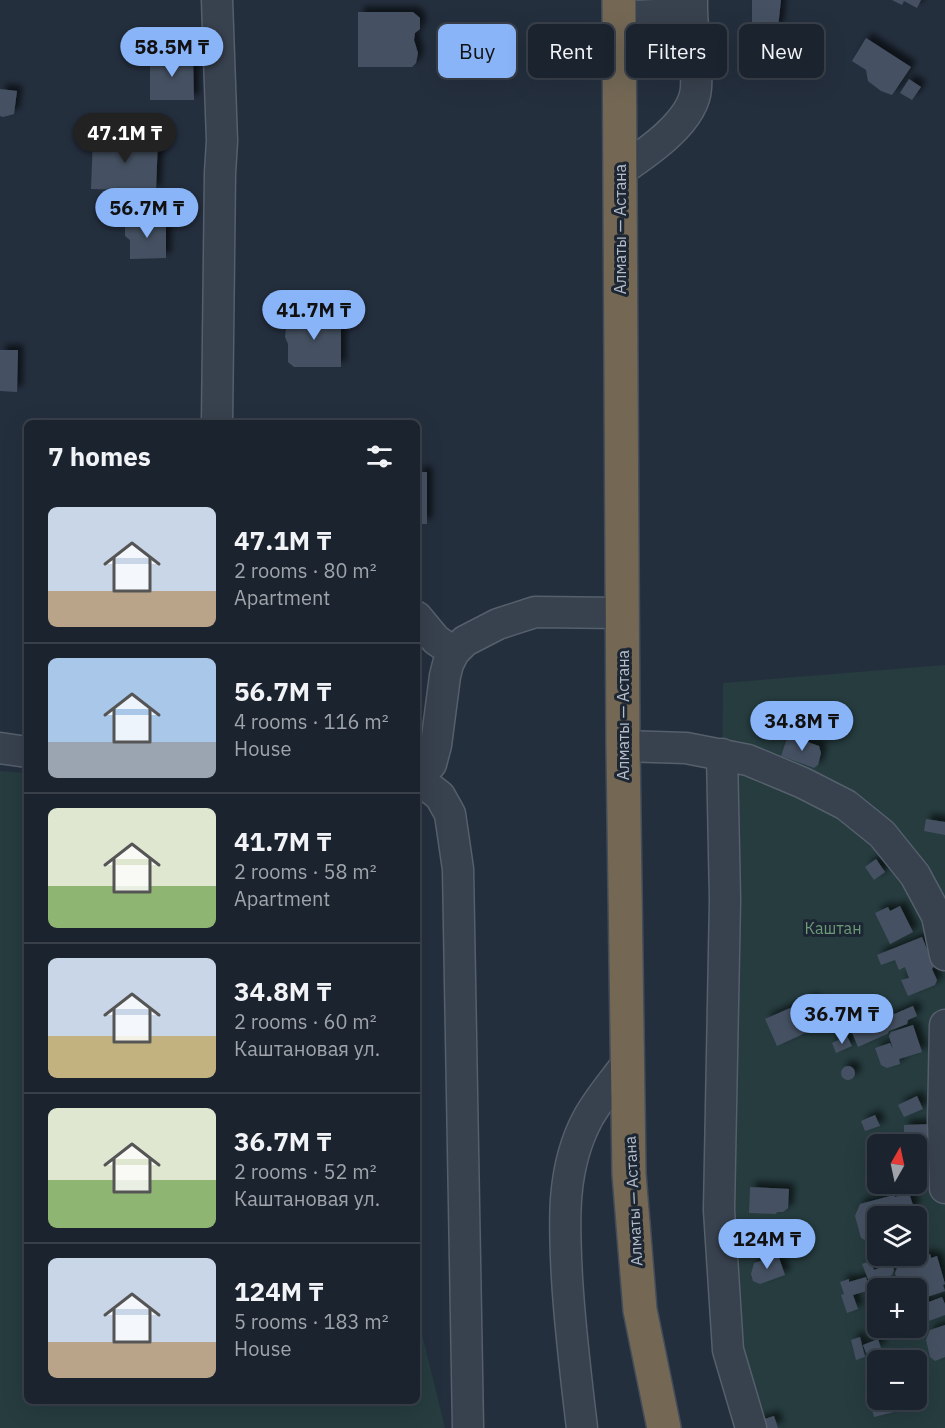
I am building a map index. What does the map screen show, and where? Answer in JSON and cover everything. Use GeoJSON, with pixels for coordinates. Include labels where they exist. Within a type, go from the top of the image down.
{"type":"FeatureCollection","features":[{"type":"Feature","properties":{"kind":"highway","name":"Алматы — Астана"},"geometry":{"type":"LineString","coordinates":[[619,8],[623,746],[629,1174],[640,1310],[664,1428]]}},
{"type":"Feature","properties":{"kind":"street"},"geometry":{"type":"LineString","coordinates":[[217,0],[222,141],[219,184],[217,420]]}},
{"type":"Feature","properties":{"kind":"street"},"geometry":{"type":"LineString","coordinates":[[619,8],[692,7],[696,55],[696,91],[688,110],[655,147],[620,171]]}},
{"type":"Feature","properties":{"kind":"street"},"geometry":{"type":"LineString","coordinates":[[420,775],[430,764],[436,745],[448,664],[454,652],[465,640],[498,624],[535,612],[622,613]]}},
{"type":"Feature","properties":{"kind":"street"},"geometry":{"type":"LineString","coordinates":[[420,621],[436,640],[454,652]]}},
{"type":"Feature","properties":{"kind":"street"},"geometry":{"type":"LineString","coordinates":[[623,746],[686,748],[748,760],[803,783],[846,805],[882,834],[915,875],[936,916],[943,937],[945,955]]}},
{"type":"Feature","properties":{"kind":"street"},"geometry":{"type":"LineString","coordinates":[[0,748],[24,752]]}},
{"type":"Feature","properties":{"kind":"street"},"geometry":{"type":"LineString","coordinates":[[722,754],[725,900],[719,1210],[728,1350],[751,1428]]}},
{"type":"Feature","properties":{"kind":"street"},"geometry":{"type":"LineString","coordinates":[[420,780],[440,796],[450,814],[458,869],[468,1428]]}},
{"type":"Feature","properties":{"kind":"street"},"geometry":{"type":"LineString","coordinates":[[945,1025],[943,1121],[945,1188]]}},
{"type":"Feature","properties":{"kind":"street"},"geometry":{"type":"LineString","coordinates":[[582,1428],[570,1334],[564,1227],[566,1183],[588,1118],[628,1062]]}},
{"type":"Feature","properties":{"kind":"green space","name":"Каштан"},"geometry":{"type":"Polygon","coordinates":[[[945,665],[945,1428],[746,1428],[719,1101],[723,683],[945,665]]]}},
{"type":"Feature","properties":{"kind":"green space"},"geometry":{"type":"Polygon","coordinates":[[[0,771],[24,773],[24,1404],[420,1404],[420,1325],[445,1428],[0,1428],[0,771]]]}},
{"type":"Feature","properties":{"kind":"building"},"geometry":{"type":"Polygon","coordinates":[[[752,0],[781,0],[778,24],[752,24],[752,0]]]}},
{"type":"Feature","properties":{"kind":"building"},"geometry":{"type":"Polygon","coordinates":[[[892,0],[921,0],[917,8],[904,1],[902,5],[892,0]]]}},
{"type":"Feature","properties":{"kind":"building"},"geometry":{"type":"Polygon","coordinates":[[[358,12],[413,12],[420,18],[420,29],[415,33],[414,40],[418,53],[416,63],[412,67],[358,67],[358,12]]]}},
{"type":"Feature","properties":{"kind":"building"},"geometry":{"type":"Polygon","coordinates":[[[866,38],[911,67],[892,95],[881,91],[868,81],[866,70],[852,61],[866,38]]]}},
{"type":"Feature","properties":{"kind":"building"},"geometry":{"type":"Polygon","coordinates":[[[150,56],[193,56],[194,100],[150,100],[150,56]]]}},
{"type":"Feature","properties":{"kind":"building"},"geometry":{"type":"Polygon","coordinates":[[[909,79],[921,87],[912,100],[900,93],[909,79]]]}},
{"type":"Feature","properties":{"kind":"building"},"geometry":{"type":"Polygon","coordinates":[[[0,89],[17,91],[14,114],[0,116],[0,89]]]}},
{"type":"Feature","properties":{"kind":"building"},"geometry":{"type":"Polygon","coordinates":[[[93,137],[158,138],[156,191],[91,189],[93,137]]]}},
{"type":"Feature","properties":{"kind":"building"},"geometry":{"type":"Polygon","coordinates":[[[166,219],[166,258],[130,259],[130,240],[125,236],[125,226],[130,220],[166,219]]]}},
{"type":"Feature","properties":{"kind":"building"},"geometry":{"type":"Polygon","coordinates":[[[293,315],[341,315],[341,367],[294,367],[288,362],[286,327],[293,315]]]}},
{"type":"Feature","properties":{"kind":"building"},"geometry":{"type":"Polygon","coordinates":[[[0,350],[18,350],[17,392],[0,391],[0,350]]]}},
{"type":"Feature","properties":{"kind":"building"},"geometry":{"type":"Polygon","coordinates":[[[420,472],[427,472],[427,524],[420,524],[420,472]]]}},
{"type":"Feature","properties":{"kind":"building"},"geometry":{"type":"Polygon","coordinates":[[[788,735],[819,746],[821,753],[818,765],[814,768],[781,756],[788,735]]]}},
{"type":"Feature","properties":{"kind":"building"},"geometry":{"type":"Polygon","coordinates":[[[926,819],[945,822],[945,835],[924,831],[926,819]]]}},
{"type":"Feature","properties":{"kind":"building"},"geometry":{"type":"Polygon","coordinates":[[[876,859],[885,872],[874,880],[865,867],[876,859]]]}},
{"type":"Feature","properties":{"kind":"building"},"geometry":{"type":"Polygon","coordinates":[[[900,906],[913,932],[890,944],[875,913],[888,907],[890,911],[900,906]]]}},
{"type":"Feature","properties":{"kind":"building"},"geometry":{"type":"Polygon","coordinates":[[[922,937],[937,980],[935,985],[908,996],[901,980],[909,978],[905,967],[899,970],[895,960],[881,965],[877,955],[922,937]]]}},
{"type":"Feature","properties":{"kind":"building"},"geometry":{"type":"Polygon","coordinates":[[[813,998],[825,1024],[777,1046],[765,1019],[813,998]]]}},
{"type":"Feature","properties":{"kind":"building"},"geometry":{"type":"Polygon","coordinates":[[[913,1006],[917,1016],[908,1020],[907,1024],[858,1047],[852,1032],[913,1006]]]}},
{"type":"Feature","properties":{"kind":"building"},"geometry":{"type":"Polygon","coordinates":[[[913,1025],[922,1052],[899,1059],[900,1064],[887,1068],[881,1065],[875,1048],[890,1043],[893,1049],[889,1036],[891,1032],[913,1025]]]}},
{"type":"Feature","properties":{"kind":"building"},"geometry":{"type":"Polygon","coordinates":[[[847,1036],[852,1046],[836,1053],[832,1043],[847,1036]]]}},
{"type":"Feature","properties":{"kind":"building"},"geometry":{"type":"Polygon","coordinates":[[[845,1066],[851,1066],[855,1073],[851,1080],[845,1080],[841,1076],[841,1070],[845,1066]]]}},
{"type":"Feature","properties":{"kind":"building"},"geometry":{"type":"Polygon","coordinates":[[[917,1096],[923,1109],[904,1117],[898,1105],[917,1096]]]}},
{"type":"Feature","properties":{"kind":"building"},"geometry":{"type":"Polygon","coordinates":[[[875,1115],[880,1126],[865,1131],[861,1121],[875,1115]]]}},
{"type":"Feature","properties":{"kind":"building"},"geometry":{"type":"Polygon","coordinates":[[[931,1124],[932,1165],[929,1171],[927,1171],[927,1134],[904,1134],[904,1125],[931,1124]]]}},
{"type":"Feature","properties":{"kind":"building"},"geometry":{"type":"Polygon","coordinates":[[[750,1187],[789,1189],[788,1208],[776,1214],[749,1213],[750,1187]]]}},
{"type":"Feature","properties":{"kind":"building"},"geometry":{"type":"Polygon","coordinates":[[[909,1194],[913,1206],[867,1206],[867,1241],[861,1238],[855,1216],[860,1204],[894,1195],[895,1197],[909,1194]]]}},
{"type":"Feature","properties":{"kind":"building"},"geometry":{"type":"Polygon","coordinates":[[[930,1254],[931,1258],[937,1256],[945,1291],[927,1297],[927,1278],[897,1278],[895,1273],[898,1266],[927,1266],[927,1255],[930,1254]]]}},
{"type":"Feature","properties":{"kind":"building"},"geometry":{"type":"Polygon","coordinates":[[[778,1255],[785,1275],[760,1284],[753,1281],[751,1274],[754,1263],[778,1255]]]}},
{"type":"Feature","properties":{"kind":"building"},"geometry":{"type":"Polygon","coordinates":[[[867,1262],[867,1266],[872,1266],[874,1270],[884,1266],[892,1266],[894,1270],[892,1275],[885,1278],[868,1278],[862,1264],[867,1262]]]}},
{"type":"Feature","properties":{"kind":"building"},"geometry":{"type":"Polygon","coordinates":[[[866,1277],[867,1291],[853,1295],[858,1309],[847,1313],[841,1295],[844,1294],[840,1282],[849,1279],[849,1282],[866,1277]]]}},
{"type":"Feature","properties":{"kind":"building"},"geometry":{"type":"Polygon","coordinates":[[[942,1297],[945,1304],[945,1315],[927,1322],[927,1303],[942,1297]]]}},
{"type":"Feature","properties":{"kind":"building"},"geometry":{"type":"Polygon","coordinates":[[[945,1325],[945,1357],[935,1361],[930,1357],[926,1340],[930,1330],[945,1325]]]}},
{"type":"Feature","properties":{"kind":"building"},"geometry":{"type":"Polygon","coordinates":[[[860,1337],[865,1357],[856,1360],[851,1340],[860,1337]]]}},
{"type":"Feature","properties":{"kind":"building"},"geometry":{"type":"Polygon","coordinates":[[[878,1339],[881,1348],[867,1350],[866,1353],[863,1345],[878,1339]]]}},
{"type":"Feature","properties":{"kind":"building"},"geometry":{"type":"Polygon","coordinates":[[[872,1410],[894,1410],[894,1412],[874,1417],[872,1410]]]}},
{"type":"Feature","properties":{"kind":"building"},"geometry":{"type":"Polygon","coordinates":[[[774,1416],[778,1428],[757,1428],[755,1422],[774,1416]]]}}]}
